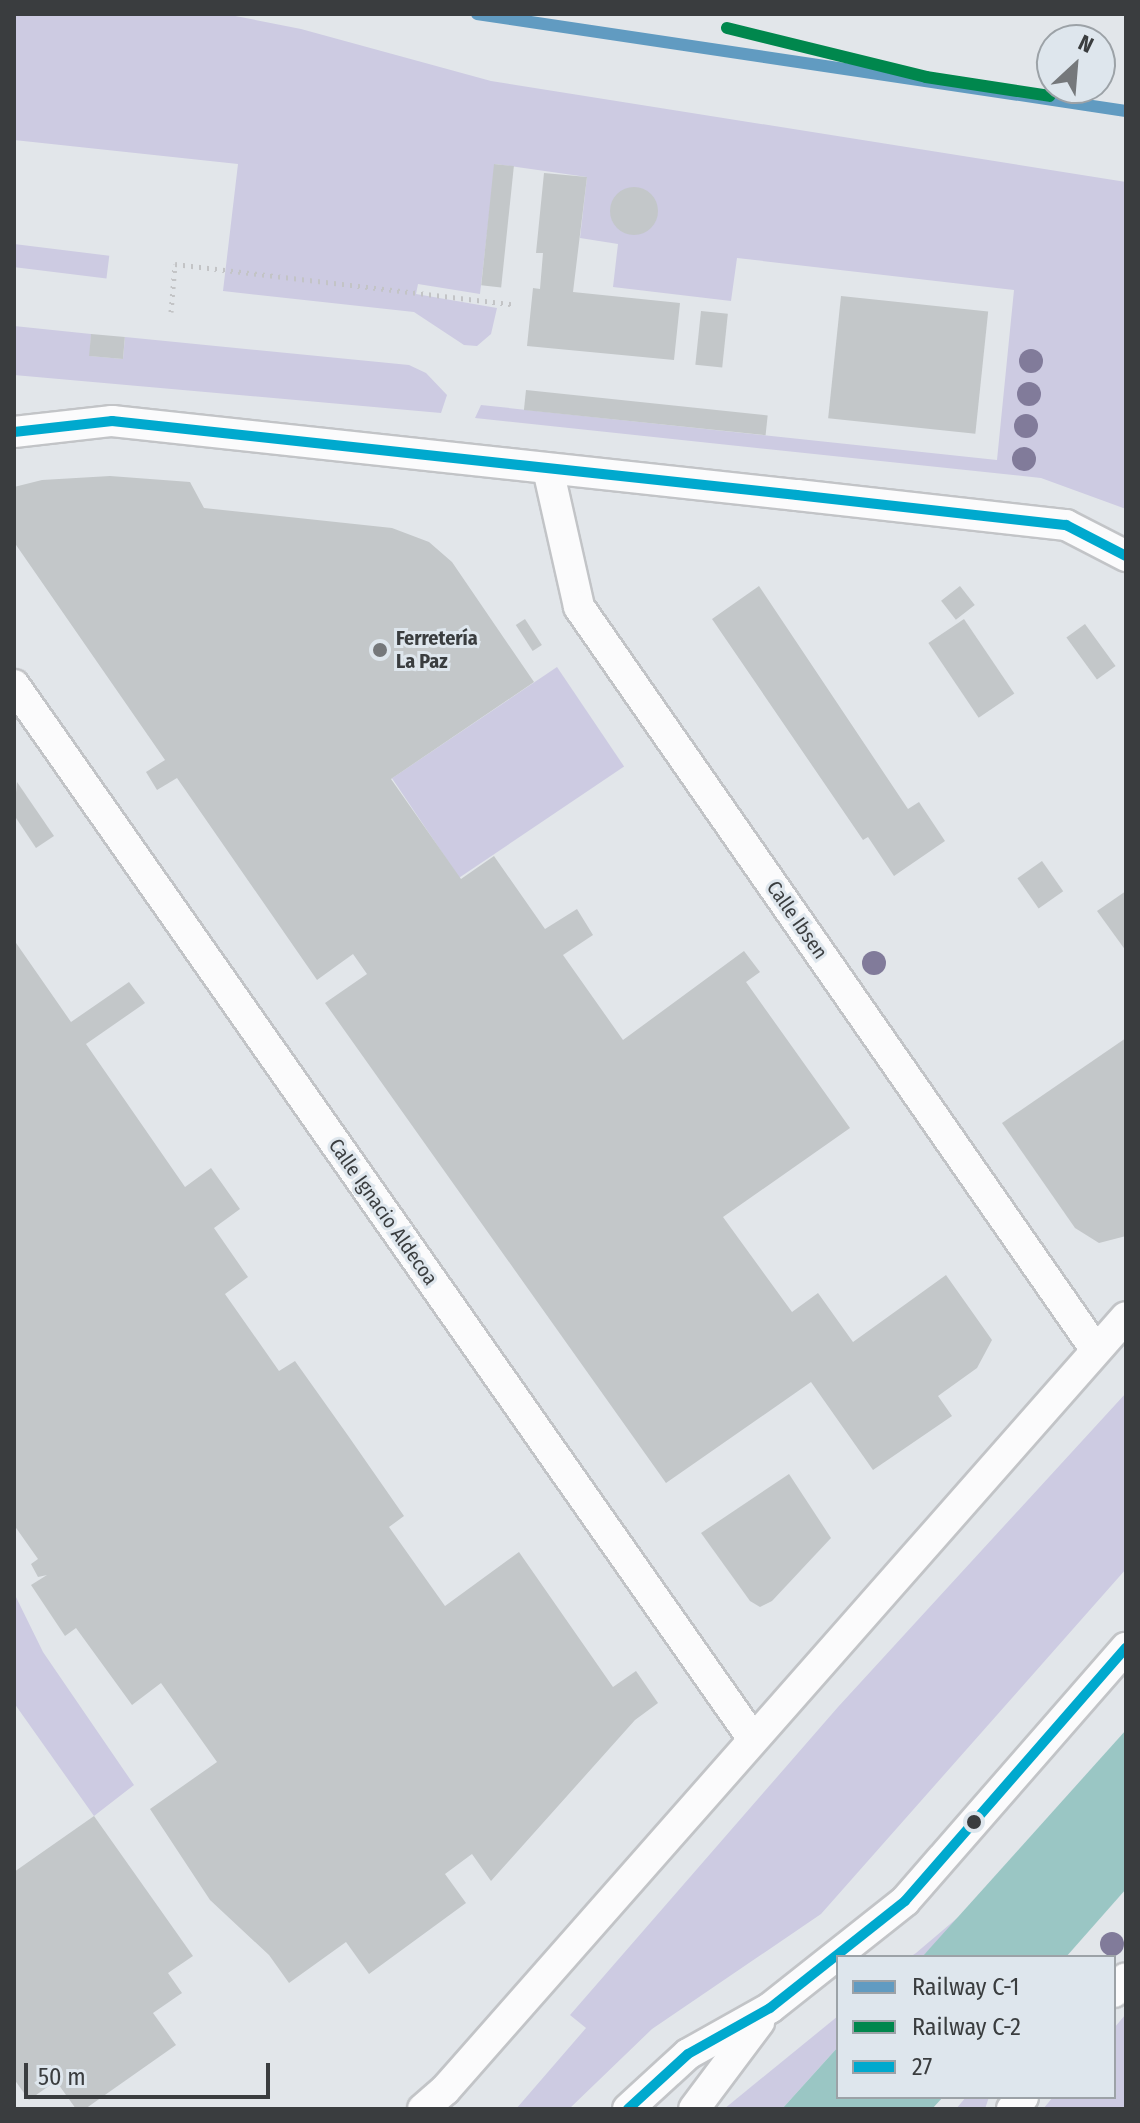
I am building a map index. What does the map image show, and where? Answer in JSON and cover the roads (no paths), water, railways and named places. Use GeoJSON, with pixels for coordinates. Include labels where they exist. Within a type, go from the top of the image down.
{"type":"FeatureCollection","features":[{"type":"Feature","properties":{"kind":"street"},"geometry":{"type":"LineString","coordinates":[[14,432],[112,421],[1066,525],[1126,556]]}},
{"type":"Feature","properties":{"kind":"street","name":"Calle Ibsen"},"geometry":{"type":"LineString","coordinates":[[548,469],[579,607],[1096,1350]]}},
{"type":"Feature","properties":{"kind":"street","name":"Calle Ignacio Aldecoa"},"geometry":{"type":"LineString","coordinates":[[14,685],[753,1739]]}},
{"type":"Feature","properties":{"kind":"street"},"geometry":{"type":"LineString","coordinates":[[423,2109],[445,2090],[1126,1317]]}},
{"type":"Feature","properties":{"kind":"street"},"geometry":{"type":"LineString","coordinates":[[837,1955],[905,1901],[1126,1648]]}},
{"type":"Feature","properties":{"kind":"street"},"geometry":{"type":"LineString","coordinates":[[628,2109],[688,2054],[770,2008],[836,1956]]}},
{"type":"Feature","properties":{"kind":"street"},"geometry":{"type":"LineString","coordinates":[[694,2109],[770,2008]]}},
{"type":"Feature","properties":{"kind":"rail line","name":"C-1"},"geometry":{"type":"LineString","coordinates":[[477,14],[1126,111]]}},
{"type":"Feature","properties":{"kind":"rail line","name":"C-2"},"geometry":{"type":"LineString","coordinates":[[727,28],[926,77],[1036,94]]}},
{"type":"Feature","properties":{"kind":"place","name":"Ferretería La Paz"},"geometry":{"type":"Point","coordinates":[380,650]}}]}
